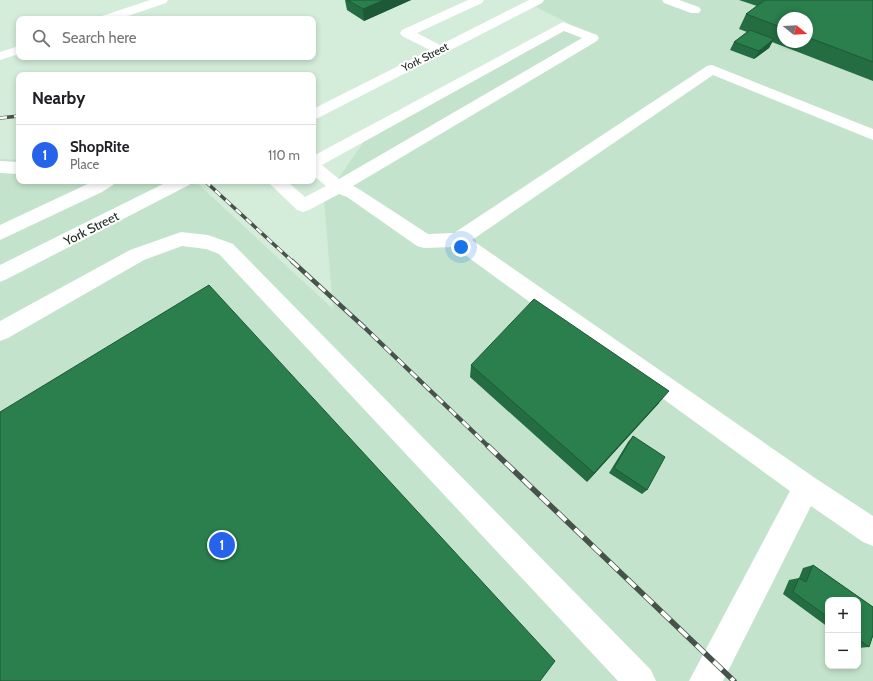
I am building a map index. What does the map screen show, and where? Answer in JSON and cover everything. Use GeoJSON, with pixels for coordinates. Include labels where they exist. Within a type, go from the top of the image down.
{"type":"FeatureCollection","features":[{"type":"Feature","properties":{"kind":"street"},"geometry":{"type":"LineString","coordinates":[[116,16],[162,0]]}},
{"type":"Feature","properties":{"kind":"street","name":"York Street"},"geometry":{"type":"LineString","coordinates":[[316,113],[440,50],[486,8],[537,0]]}},
{"type":"Feature","properties":{"kind":"street"},"geometry":{"type":"LineString","coordinates":[[668,0],[695,10]]}},
{"type":"Feature","properties":{"kind":"street"},"geometry":{"type":"LineString","coordinates":[[440,50],[407,33],[486,8]]}},
{"type":"Feature","properties":{"kind":"street"},"geometry":{"type":"LineString","coordinates":[[279,184],[303,206],[592,38],[563,26],[316,161]]}},
{"type":"Feature","properties":{"kind":"street"},"geometry":{"type":"LineString","coordinates":[[0,56],[16,51]]}},
{"type":"Feature","properties":{"kind":"street"},"geometry":{"type":"LineString","coordinates":[[316,169],[338,187],[353,193],[424,240],[458,240],[712,69],[873,135]]}},
{"type":"Feature","properties":{"kind":"street"},"geometry":{"type":"LineString","coordinates":[[0,167],[16,168]]}},
{"type":"Feature","properties":{"kind":"street"},"geometry":{"type":"LineString","coordinates":[[0,233],[102,184]]}},
{"type":"Feature","properties":{"kind":"street","name":"York Street"},"geometry":{"type":"LineString","coordinates":[[0,274],[177,184]]}},
{"type":"Feature","properties":{"kind":"street"},"geometry":{"type":"LineString","coordinates":[[0,332],[137,255],[181,239],[208,242],[226,250],[640,681]]}},
{"type":"Feature","properties":{"kind":"street"},"geometry":{"type":"LineString","coordinates":[[458,240],[806,487],[873,532]]}},
{"type":"Feature","properties":{"kind":"street"},"geometry":{"type":"LineString","coordinates":[[705,681],[806,487]]}},
{"type":"Feature","properties":{"kind":"shaded area"},"geometry":{"type":"Polygon","coordinates":[[[542,0],[873,0],[873,681],[0,681],[0,159],[16,160],[16,184],[198,184],[333,309],[324,199],[379,120],[570,24],[532,5],[542,0]]]}},
{"type":"Feature","properties":{"kind":"building"},"geometry":{"type":"Polygon","coordinates":[[[347,0],[384,0],[363,9],[347,0]]]}},
{"type":"Feature","properties":{"kind":"building"},"geometry":{"type":"Polygon","coordinates":[[[765,0],[873,0],[873,62],[813,39],[813,12],[777,12],[777,26],[746,14],[765,0]]]}},
{"type":"Feature","properties":{"kind":"building"},"geometry":{"type":"Polygon","coordinates":[[[750,30],[774,39],[759,51],[734,42],[750,30]]]}},
{"type":"Feature","properties":{"kind":"building"},"geometry":{"type":"Polygon","coordinates":[[[209,285],[555,661],[540,681],[0,681],[0,412],[209,285]]]}},
{"type":"Feature","properties":{"kind":"building"},"geometry":{"type":"Polygon","coordinates":[[[534,299],[669,391],[594,473],[471,365],[534,299]]]}},
{"type":"Feature","properties":{"kind":"building"},"geometry":{"type":"Polygon","coordinates":[[[633,436],[665,457],[647,490],[614,468],[633,436]]]}},
{"type":"Feature","properties":{"kind":"building"},"geometry":{"type":"Polygon","coordinates":[[[813,565],[859,597],[825,597],[825,615],[793,592],[799,578],[806,582],[813,565]]]}},
{"type":"Feature","properties":{"kind":"building"},"geometry":{"type":"Polygon","coordinates":[[[861,599],[873,607],[873,635],[869,647],[861,641],[861,599]]]}},
{"type":"Feature","properties":{"kind":"railway"},"geometry":{"type":"LineString","coordinates":[[0,118],[16,116]]}},
{"type":"Feature","properties":{"kind":"railway"},"geometry":{"type":"LineString","coordinates":[[208,184],[293,262]]}},
{"type":"Feature","properties":{"kind":"railway"},"geometry":{"type":"LineString","coordinates":[[292,261],[364,327],[489,447]]}},
{"type":"Feature","properties":{"kind":"railway"},"geometry":{"type":"LineString","coordinates":[[488,446],[734,681]]}},
{"type":"Feature","properties":{"kind":"place","name":"ShopRite"},"geometry":{"type":"Point","coordinates":[222,545]}}]}
